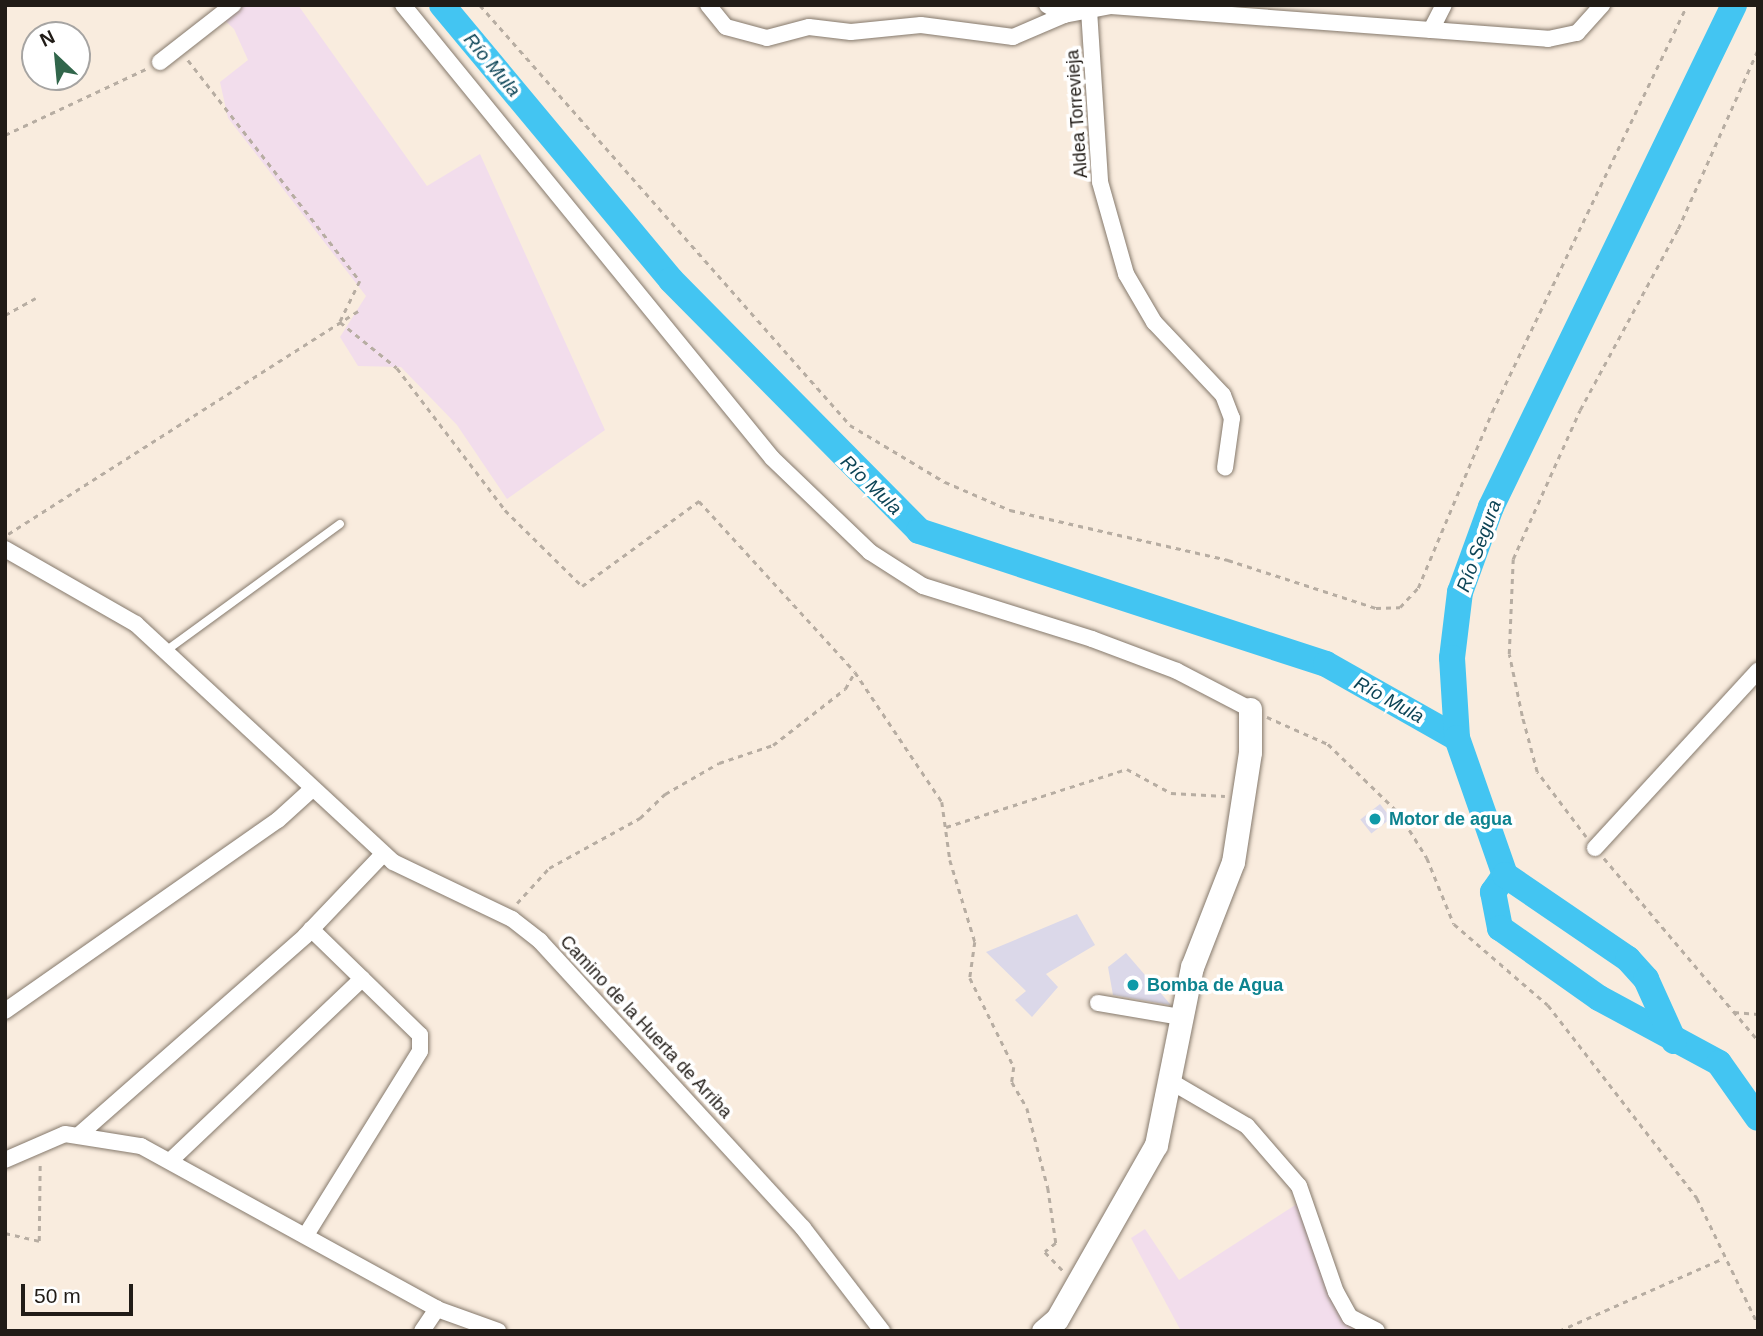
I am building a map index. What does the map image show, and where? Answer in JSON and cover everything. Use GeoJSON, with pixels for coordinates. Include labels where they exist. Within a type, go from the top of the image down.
{"type":"FeatureCollection","features":[{"type":"Feature","properties":{"kind":"main road"},"geometry":{"type":"LineString","coordinates":[[1043,1331],[1076,1284],[1156,1145],[1192,967],[1233,862],[1244,797],[1250,709]]}},
{"type":"Feature","properties":{"kind":"street"},"geometry":{"type":"LineString","coordinates":[[160,62],[233,5]]}},
{"type":"Feature","properties":{"kind":"street"},"geometry":{"type":"LineString","coordinates":[[403,5],[772,458],[870,552],[923,586],[1092,639],[1250,709]]}},
{"type":"Feature","properties":{"kind":"street"},"geometry":{"type":"LineString","coordinates":[[708,5],[726,27],[767,38],[809,27],[851,32],[921,25],[1013,37],[1064,15],[1111,6],[1548,39],[1577,33],[1602,5]]}},
{"type":"Feature","properties":{"kind":"street"},"geometry":{"type":"LineString","coordinates":[[1047,5],[1064,15]]}},
{"type":"Feature","properties":{"kind":"street"},"geometry":{"type":"LineString","coordinates":[[1431,30],[1444,5]]}},
{"type":"Feature","properties":{"kind":"street","name":"Aldea Torrevieja"},"geometry":{"type":"LineString","coordinates":[[1089,10],[1100,182],[1126,274],[1154,322],[1223,395],[1232,418],[1225,468]]}},
{"type":"Feature","properties":{"kind":"street","name":"Camino de la Huerta de Arriba"},"geometry":{"type":"LineString","coordinates":[[5,549],[96,595],[167,650],[311,790],[383,854],[505,916],[585,985],[803,1228],[882,1331]]}},
{"type":"Feature","properties":{"kind":"street"},"geometry":{"type":"LineString","coordinates":[[1595,848],[1758,671]]}},
{"type":"Feature","properties":{"kind":"street"},"geometry":{"type":"LineString","coordinates":[[5,1011],[278,820],[311,790]]}},
{"type":"Feature","properties":{"kind":"street"},"geometry":{"type":"LineString","coordinates":[[80,1134],[311,929],[383,854]]}},
{"type":"Feature","properties":{"kind":"street"},"geometry":{"type":"LineString","coordinates":[[306,1234],[419,1051],[420,1035],[311,929]]}},
{"type":"Feature","properties":{"kind":"street"},"geometry":{"type":"LineString","coordinates":[[170,1160],[362,978]]}},
{"type":"Feature","properties":{"kind":"street"},"geometry":{"type":"LineString","coordinates":[[1098,1003],[1181,1017]]}},
{"type":"Feature","properties":{"kind":"street"},"geometry":{"type":"LineString","coordinates":[[1170,1081],[1247,1126],[1299,1186],[1336,1292],[1350,1317],[1377,1331]]}},
{"type":"Feature","properties":{"kind":"street"},"geometry":{"type":"LineString","coordinates":[[5,1160],[39,1144],[80,1134],[117,1139],[170,1160],[436,1309],[498,1331]]}},
{"type":"Feature","properties":{"kind":"street"},"geometry":{"type":"LineString","coordinates":[[422,1331],[436,1309]]}},
{"type":"Feature","properties":{"kind":"lane"},"geometry":{"type":"LineString","coordinates":[[167,650],[340,524]]}},
{"type":"Feature","properties":{"kind":"path"},"geometry":{"type":"LineString","coordinates":[[480,5],[809,383],[860,432],[945,482],[1010,510],[1228,560],[1376,608],[1400,607],[1418,588],[1492,412],[1687,5]]}},
{"type":"Feature","properties":{"kind":"path"},"geometry":{"type":"LineString","coordinates":[[178,47],[360,281],[340,322]]}},
{"type":"Feature","properties":{"kind":"path"},"geometry":{"type":"LineString","coordinates":[[1758,49],[1678,229],[1569,432],[1513,559],[1509,654],[1537,772],[1595,848],[1758,1041]]}},
{"type":"Feature","properties":{"kind":"path"},"geometry":{"type":"LineString","coordinates":[[5,135],[160,62]]}},
{"type":"Feature","properties":{"kind":"path"},"geometry":{"type":"LineString","coordinates":[[5,315],[36,298]]}},
{"type":"Feature","properties":{"kind":"path"},"geometry":{"type":"LineString","coordinates":[[5,542],[12,527],[358,311]]}},
{"type":"Feature","properties":{"kind":"path"},"geometry":{"type":"LineString","coordinates":[[340,322],[397,368],[505,510],[582,586],[699,501],[855,671],[942,802],[975,942],[970,978],[1014,1067],[1013,1082],[1027,1108],[1048,1188],[1056,1243],[1045,1252],[1076,1284]]}},
{"type":"Feature","properties":{"kind":"path"},"geometry":{"type":"LineString","coordinates":[[505,916],[572,852],[640,818],[665,794],[719,764],[773,745],[845,689],[855,671]]}},
{"type":"Feature","properties":{"kind":"path"},"geometry":{"type":"LineString","coordinates":[[1250,709],[1328,744],[1399,813],[1427,858],[1454,924],[1563,1023],[1697,1198],[1758,1324]]}},
{"type":"Feature","properties":{"kind":"path"},"geometry":{"type":"LineString","coordinates":[[946,827],[1127,769],[1171,793],[1244,797]]}},
{"type":"Feature","properties":{"kind":"path"},"geometry":{"type":"LineString","coordinates":[[1733,1010],[1758,1014]]}},
{"type":"Feature","properties":{"kind":"path"},"geometry":{"type":"LineString","coordinates":[[5,1233],[40,1241],[44,1211],[39,1144]]}},
{"type":"Feature","properties":{"kind":"path"},"geometry":{"type":"LineString","coordinates":[[1559,1331],[1724,1258]]}},
{"type":"Feature","properties":{"kind":"shaded area"},"geometry":{"type":"Polygon","coordinates":[[[233,5],[298,5],[427,186],[480,154],[605,430],[507,499],[457,425],[401,367],[358,366],[340,337],[366,296],[228,118],[220,82],[248,60],[234,29],[219,15],[233,5]]]}},
{"type":"Feature","properties":{"kind":"shaded area"},"geometry":{"type":"Polygon","coordinates":[[[1303,1200],[1353,1330],[1181,1331],[1131,1238],[1145,1229],[1179,1280],[1303,1200]]]}},
{"type":"Feature","properties":{"kind":"building","name":"Motor de agua"},"geometry":{"type":"Polygon","coordinates":[[[1380,804],[1391,818],[1371,834],[1360,819],[1380,804]]]}},
{"type":"Feature","properties":{"kind":"building"},"geometry":{"type":"Polygon","coordinates":[[[1077,914],[1095,945],[1046,974],[1058,987],[1032,1017],[1015,1000],[1026,991],[986,952],[1077,914]]]}},
{"type":"Feature","properties":{"kind":"building","name":"Bomba de Agua"},"geometry":{"type":"Polygon","coordinates":[[[1126,953],[1170,1005],[1113,995],[1108,967],[1126,953]]]}},
{"type":"Feature","properties":{"kind":"waterway","name":"Río Mula"},"geometry":{"type":"LineString","coordinates":[[442,5],[671,280],[919,531],[1326,664],[1457,738]]}},
{"type":"Feature","properties":{"kind":"waterway","name":"Río Segura"},"geometry":{"type":"LineString","coordinates":[[1734,5],[1491,507],[1460,592],[1452,658],[1457,738],[1505,875],[1493,892],[1500,928],[1599,998],[1719,1063],[1758,1118]]}},
{"type":"Feature","properties":{"kind":"waterway"},"geometry":{"type":"LineString","coordinates":[[1505,875],[1628,959],[1646,979],[1674,1041]]}},
{"type":"Feature","properties":{"kind":"place","name":"Motor de agua"},"geometry":{"type":"Point","coordinates":[1375,819]}},
{"type":"Feature","properties":{"kind":"place","name":"Bomba de Agua"},"geometry":{"type":"Point","coordinates":[1133,985]}}]}
